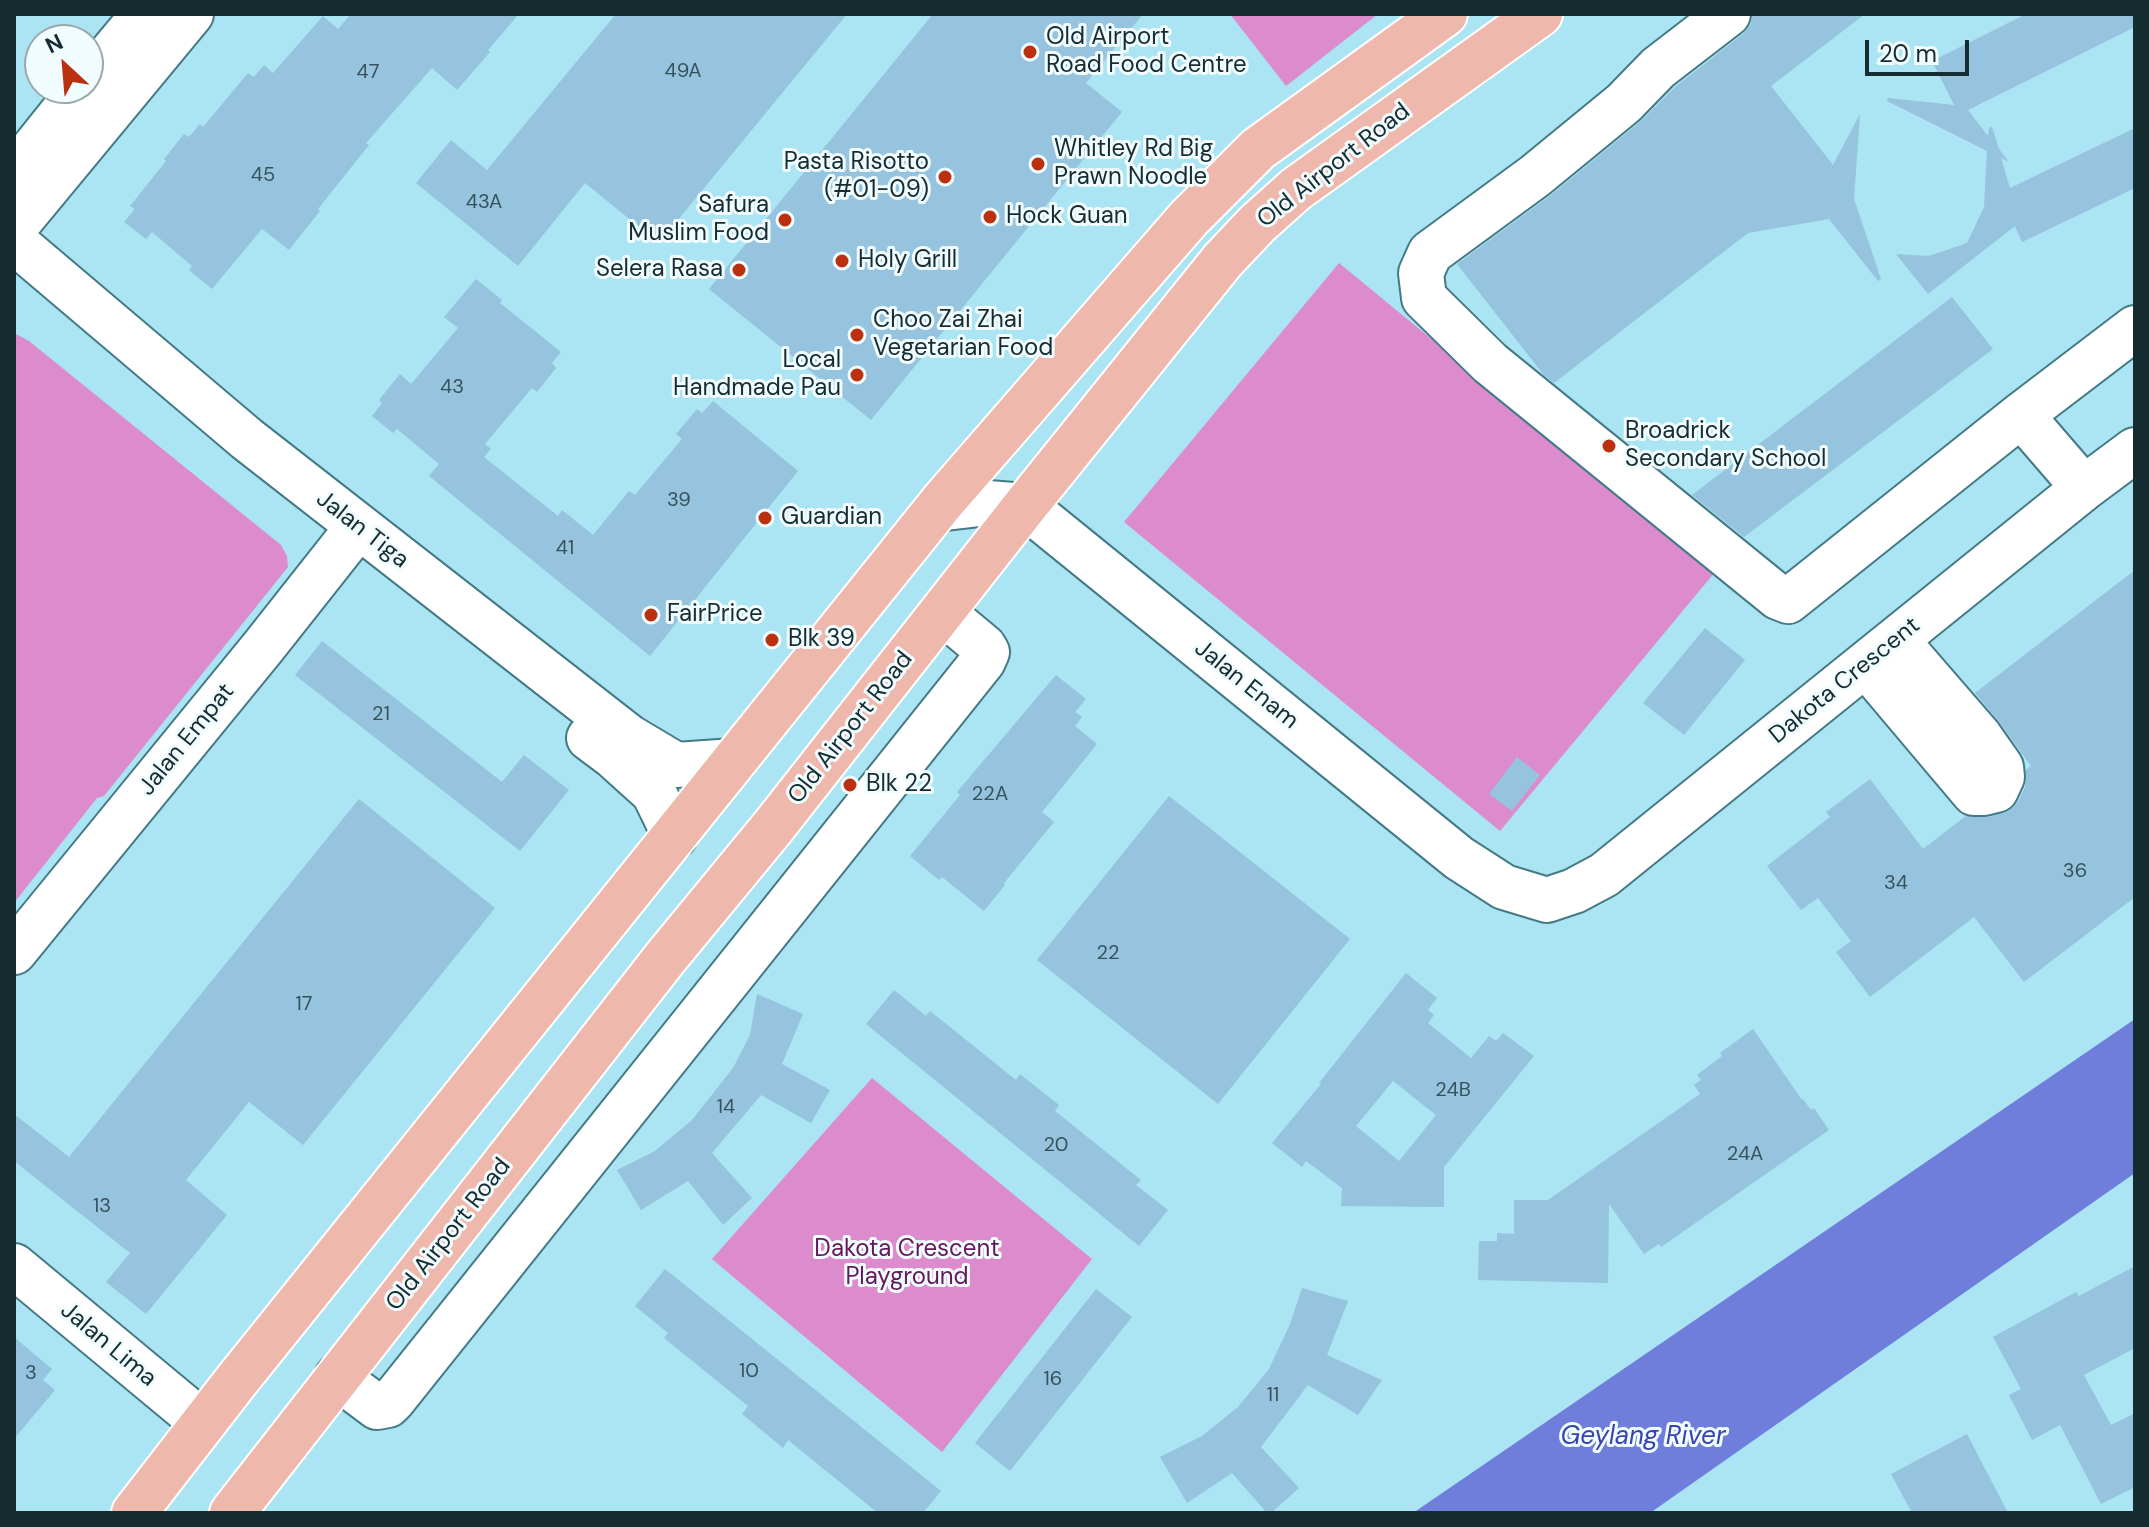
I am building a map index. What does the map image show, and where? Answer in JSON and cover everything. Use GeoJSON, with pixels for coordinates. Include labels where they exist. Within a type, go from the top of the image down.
{"type":"FeatureCollection","features":[{"type":"Feature","properties":{"kind":"main road"},"geometry":{"type":"LineString","coordinates":[[134,1513],[937,509],[1189,218],[1258,149],[1445,14]]}},
{"type":"Feature","properties":{"kind":"main road","name":"Old Airport Road"},"geometry":{"type":"LineString","coordinates":[[232,1513],[666,957],[773,827],[1223,260],[1296,189],[1537,15]]}},
{"type":"Feature","properties":{"kind":"street"},"geometry":{"type":"LineString","coordinates":[[104,62],[144,14]]}},
{"type":"Feature","properties":{"kind":"street"},"geometry":{"type":"LineString","coordinates":[[14,228],[191,14]]}},
{"type":"Feature","properties":{"kind":"street"},"geometry":{"type":"LineString","coordinates":[[1728,14],[1658,68],[1624,103],[1535,176],[1430,253],[1421,273],[1424,298],[1490,363],[1778,597],[1788,601],[2135,328]]}},
{"type":"Feature","properties":{"kind":"street"},"geometry":{"type":"LineString","coordinates":[[14,173],[69,104]]}},
{"type":"Feature","properties":{"kind":"street","name":"Jalan Tiga"},"geometry":{"type":"LineString","coordinates":[[14,244],[23,249],[238,450]]}},
{"type":"Feature","properties":{"kind":"street","name":"Jalan Tiga"},"geometry":{"type":"LineString","coordinates":[[14,278],[349,538],[613,756],[654,793],[675,836]]}},
{"type":"Feature","properties":{"kind":"street"},"geometry":{"type":"LineString","coordinates":[[2021,415],[2084,488]]}},
{"type":"Feature","properties":{"kind":"street","name":"Dakota Crescent"},"geometry":{"type":"LineString","coordinates":[[1547,900],[1574,891],[1604,875],[2135,450]]}},
{"type":"Feature","properties":{"kind":"street"},"geometry":{"type":"LineString","coordinates":[[937,509],[988,503],[1025,506]]}},
{"type":"Feature","properties":{"kind":"street","name":"Jalan Enam"},"geometry":{"type":"LineString","coordinates":[[1025,506],[1459,858],[1504,887],[1547,900]]}},
{"type":"Feature","properties":{"kind":"street","name":"Jalan Tiga"},"geometry":{"type":"LineString","coordinates":[[349,538],[629,737],[676,765],[734,761]]}},
{"type":"Feature","properties":{"kind":"street","name":"Jalan Empat"},"geometry":{"type":"LineString","coordinates":[[14,952],[349,538]]}},
{"type":"Feature","properties":{"kind":"street"},"geometry":{"type":"LineString","coordinates":[[337,1377],[377,1407],[388,1405],[393,1400],[983,661],[987,652],[984,647],[942,612]]}},
{"type":"Feature","properties":{"kind":"street"},"geometry":{"type":"LineString","coordinates":[[1881,652],[1980,737],[2003,749]]}},
{"type":"Feature","properties":{"kind":"street","name":"Jalan Lima"},"geometry":{"type":"LineString","coordinates":[[14,1266],[203,1423]]}},
{"type":"Feature","properties":{"kind":"green space"},"geometry":{"type":"Polygon","coordinates":[[[1230,14],[1378,14],[1286,86],[1230,14]]]}},
{"type":"Feature","properties":{"kind":"green space"},"geometry":{"type":"Polygon","coordinates":[[[1339,263],[1715,572],[1500,831],[1124,522],[1339,263]]]}},
{"type":"Feature","properties":{"kind":"green space"},"geometry":{"type":"Polygon","coordinates":[[[14,333],[29,341],[281,545],[288,567],[14,903],[14,333]]]}},
{"type":"Feature","properties":{"kind":"green space","name":"Dakota Crescent Playground"},"geometry":{"type":"Polygon","coordinates":[[[872,1078],[1092,1259],[942,1452],[712,1259],[872,1078]]]}},
{"type":"Feature","properties":{"kind":"water","name":"Geylang River"},"geometry":{"type":"Polygon","coordinates":[[[2135,1019],[2135,1173],[1650,1513],[1413,1513],[2135,1019]]]}},
{"type":"Feature","properties":{"kind":"building"},"geometry":{"type":"Polygon","coordinates":[[[351,14],[519,14],[457,90],[432,68],[366,143],[369,145],[289,250],[262,229],[212,289],[189,270],[192,266],[152,232],[146,239],[124,222],[135,209],[130,206],[184,134],[189,137],[200,124],[203,127],[248,73],[254,77],[264,65],[273,73],[323,16],[338,29],[351,14]]]}},
{"type":"Feature","properties":{"kind":"building"},"geometry":{"type":"Polygon","coordinates":[[[616,14],[847,14],[659,243],[585,183],[518,266],[416,183],[451,140],[487,170],[616,14]]]}},
{"type":"Feature","properties":{"kind":"building"},"geometry":{"type":"Polygon","coordinates":[[[933,14],[1143,14],[1086,83],[1122,112],[871,420],[709,289],[933,14]]]}},
{"type":"Feature","properties":{"kind":"building"},"geometry":{"type":"Polygon","coordinates":[[[1752,14],[1865,14],[1771,86],[1833,165],[1860,114],[1854,199],[1881,279],[1878,281],[1829,219],[1748,233],[1554,383],[1543,374],[1457,264],[1551,195],[1640,122],[1675,87],[1743,34],[1751,24],[1752,14]]]}},
{"type":"Feature","properties":{"kind":"building"},"geometry":{"type":"Polygon","coordinates":[[[2026,14],[2135,14],[2135,27],[1968,110],[1988,136],[1992,127],[1999,149],[2009,162],[2001,158],[2010,188],[2135,128],[2135,188],[2022,242],[2015,226],[1928,294],[1896,254],[1929,256],[1967,243],[1984,207],[1987,151],[1887,101],[1888,98],[1954,105],[1932,61],[2026,14]]]}},
{"type":"Feature","properties":{"kind":"building"},"geometry":{"type":"Polygon","coordinates":[[[476,279],[502,300],[500,303],[561,352],[552,363],[556,368],[537,392],[532,388],[485,444],[491,449],[484,457],[558,516],[562,510],[593,535],[629,491],[635,495],[682,439],[676,434],[697,409],[702,413],[713,401],[798,471],[650,656],[429,476],[439,464],[397,429],[393,433],[372,416],[382,403],[379,400],[400,374],[411,384],[458,328],[444,317],[476,279]]]}},
{"type":"Feature","properties":{"kind":"building"},"geometry":{"type":"Polygon","coordinates":[[[1952,297],[1993,349],[1744,537],[1692,495],[1952,297]]]}},
{"type":"Feature","properties":{"kind":"building"},"geometry":{"type":"Polygon","coordinates":[[[2135,570],[2135,897],[2024,982],[1974,917],[1870,997],[1836,952],[1851,941],[1818,898],[1801,910],[1767,866],[1830,817],[1826,812],[1870,779],[1923,849],[1966,816],[1990,817],[2011,810],[2025,787],[2026,770],[2031,766],[1975,693],[2135,570]]]}},
{"type":"Feature","properties":{"kind":"building"},"geometry":{"type":"Polygon","coordinates":[[[1705,628],[1745,660],[1684,735],[1643,703],[1705,628]]]}},
{"type":"Feature","properties":{"kind":"building"},"geometry":{"type":"Polygon","coordinates":[[[322,641],[502,782],[524,755],[569,790],[520,851],[295,675],[322,641]]]}},
{"type":"Feature","properties":{"kind":"building"},"geometry":{"type":"Polygon","coordinates":[[[1056,675],[1086,699],[1075,712],[1082,717],[1075,726],[1097,744],[1042,812],[1054,822],[984,911],[910,856],[960,795],[957,792],[1056,675]]]}},
{"type":"Feature","properties":{"kind":"building"},"geometry":{"type":"Polygon","coordinates":[[[1517,757],[1540,775],[1512,811],[1489,794],[1517,757]]]}},
{"type":"Feature","properties":{"kind":"building"},"geometry":{"type":"Polygon","coordinates":[[[1169,796],[1350,939],[1218,1104],[1037,960],[1169,796]]]}},
{"type":"Feature","properties":{"kind":"building"},"geometry":{"type":"Polygon","coordinates":[[[359,799],[495,908],[303,1145],[249,1102],[186,1180],[227,1215],[146,1314],[106,1282],[130,1253],[14,1161],[14,1114],[69,1157],[359,799]]]}},
{"type":"Feature","properties":{"kind":"building"},"geometry":{"type":"Polygon","coordinates":[[[1406,973],[1437,998],[1428,1010],[1434,1015],[1428,1023],[1471,1058],[1489,1036],[1496,1041],[1503,1033],[1534,1056],[1444,1167],[1444,1207],[1341,1206],[1342,1188],[1306,1161],[1302,1167],[1272,1143],[1406,973]],[[1393,1081],[1356,1126],[1399,1161],[1436,1115],[1393,1081]]]}},
{"type":"Feature","properties":{"kind":"building"},"geometry":{"type":"Polygon","coordinates":[[[894,990],[926,1016],[930,1011],[1016,1080],[1020,1074],[1059,1105],[1055,1111],[1141,1180],[1136,1185],[1168,1210],[1139,1246],[866,1024],[894,990]]]}},
{"type":"Feature","properties":{"kind":"building"},"geometry":{"type":"Polygon","coordinates":[[[757,994],[803,1014],[782,1064],[830,1090],[811,1123],[761,1095],[712,1153],[752,1198],[723,1225],[688,1181],[641,1210],[617,1170],[655,1151],[692,1120],[733,1068],[750,1035],[757,994]]]}},
{"type":"Feature","properties":{"kind":"building"},"geometry":{"type":"Polygon","coordinates":[[[1753,1029],[1802,1100],[1811,1110],[1814,1108],[1829,1130],[1661,1247],[1659,1244],[1644,1254],[1609,1204],[1608,1283],[1478,1280],[1479,1241],[1497,1241],[1497,1233],[1514,1234],[1514,1200],[1548,1200],[1700,1094],[1694,1085],[1701,1080],[1697,1075],[1722,1056],[1720,1053],[1753,1029]]]}},
{"type":"Feature","properties":{"kind":"building"},"geometry":{"type":"Polygon","coordinates":[[[2135,1266],[2135,1348],[2084,1375],[2111,1425],[2135,1413],[2135,1487],[2101,1504],[2060,1425],[2032,1440],[2009,1395],[2021,1389],[1993,1337],[2076,1292],[2079,1296],[2135,1266]]]}},
{"type":"Feature","properties":{"kind":"building"},"geometry":{"type":"Polygon","coordinates":[[[665,1269],[941,1491],[923,1513],[878,1513],[788,1440],[783,1448],[742,1414],[748,1406],[664,1338],[668,1333],[635,1306],[665,1269]]]}},
{"type":"Feature","properties":{"kind":"building"},"geometry":{"type":"Polygon","coordinates":[[[1302,1288],[1348,1301],[1327,1355],[1382,1380],[1358,1415],[1308,1385],[1261,1447],[1299,1488],[1271,1513],[1267,1513],[1232,1473],[1187,1503],[1160,1457],[1202,1436],[1238,1407],[1269,1369],[1290,1324],[1302,1288]]]}},
{"type":"Feature","properties":{"kind":"building"},"geometry":{"type":"Polygon","coordinates":[[[1096,1289],[1132,1317],[1010,1471],[975,1443],[1096,1289]]]}},
{"type":"Feature","properties":{"kind":"building"},"geometry":{"type":"Polygon","coordinates":[[[14,1337],[52,1369],[43,1380],[55,1390],[14,1439],[14,1337]]]}},
{"type":"Feature","properties":{"kind":"building"},"geometry":{"type":"Polygon","coordinates":[[[1967,1434],[2008,1513],[1912,1513],[1891,1474],[1967,1434]]]}},
{"type":"Feature","properties":{"kind":"place","name":"Old Airport Road Food Centre"},"geometry":{"type":"Point","coordinates":[1030,52]}},
{"type":"Feature","properties":{"kind":"place","name":"Whitley Rd Big Prawn Noodle"},"geometry":{"type":"Point","coordinates":[1038,164]}},
{"type":"Feature","properties":{"kind":"place","name":"Pasta Risotto (#01-09)"},"geometry":{"type":"Point","coordinates":[945,177]}},
{"type":"Feature","properties":{"kind":"place","name":"Hock Guan"},"geometry":{"type":"Point","coordinates":[990,217]}},
{"type":"Feature","properties":{"kind":"place","name":"Safura Muslim Food"},"geometry":{"type":"Point","coordinates":[785,220]}},
{"type":"Feature","properties":{"kind":"place","name":"Holy Grill"},"geometry":{"type":"Point","coordinates":[842,261]}},
{"type":"Feature","properties":{"kind":"place","name":"Selera Rasa"},"geometry":{"type":"Point","coordinates":[739,270]}},
{"type":"Feature","properties":{"kind":"place","name":"Choo Zai Zhai Vegetarian Food"},"geometry":{"type":"Point","coordinates":[857,335]}},
{"type":"Feature","properties":{"kind":"place","name":"Local Handmade Pau"},"geometry":{"type":"Point","coordinates":[857,375]}},
{"type":"Feature","properties":{"kind":"place","name":"Broadrick Secondary School"},"geometry":{"type":"Point","coordinates":[1609,446]}},
{"type":"Feature","properties":{"kind":"place","name":"Guardian"},"geometry":{"type":"Point","coordinates":[765,518]}},
{"type":"Feature","properties":{"kind":"place","name":"FairPrice"},"geometry":{"type":"Point","coordinates":[651,615]}},
{"type":"Feature","properties":{"kind":"place","name":"Blk 39"},"geometry":{"type":"Point","coordinates":[772,640]}},
{"type":"Feature","properties":{"kind":"place","name":"Blk 22"},"geometry":{"type":"Point","coordinates":[850,785]}}]}
